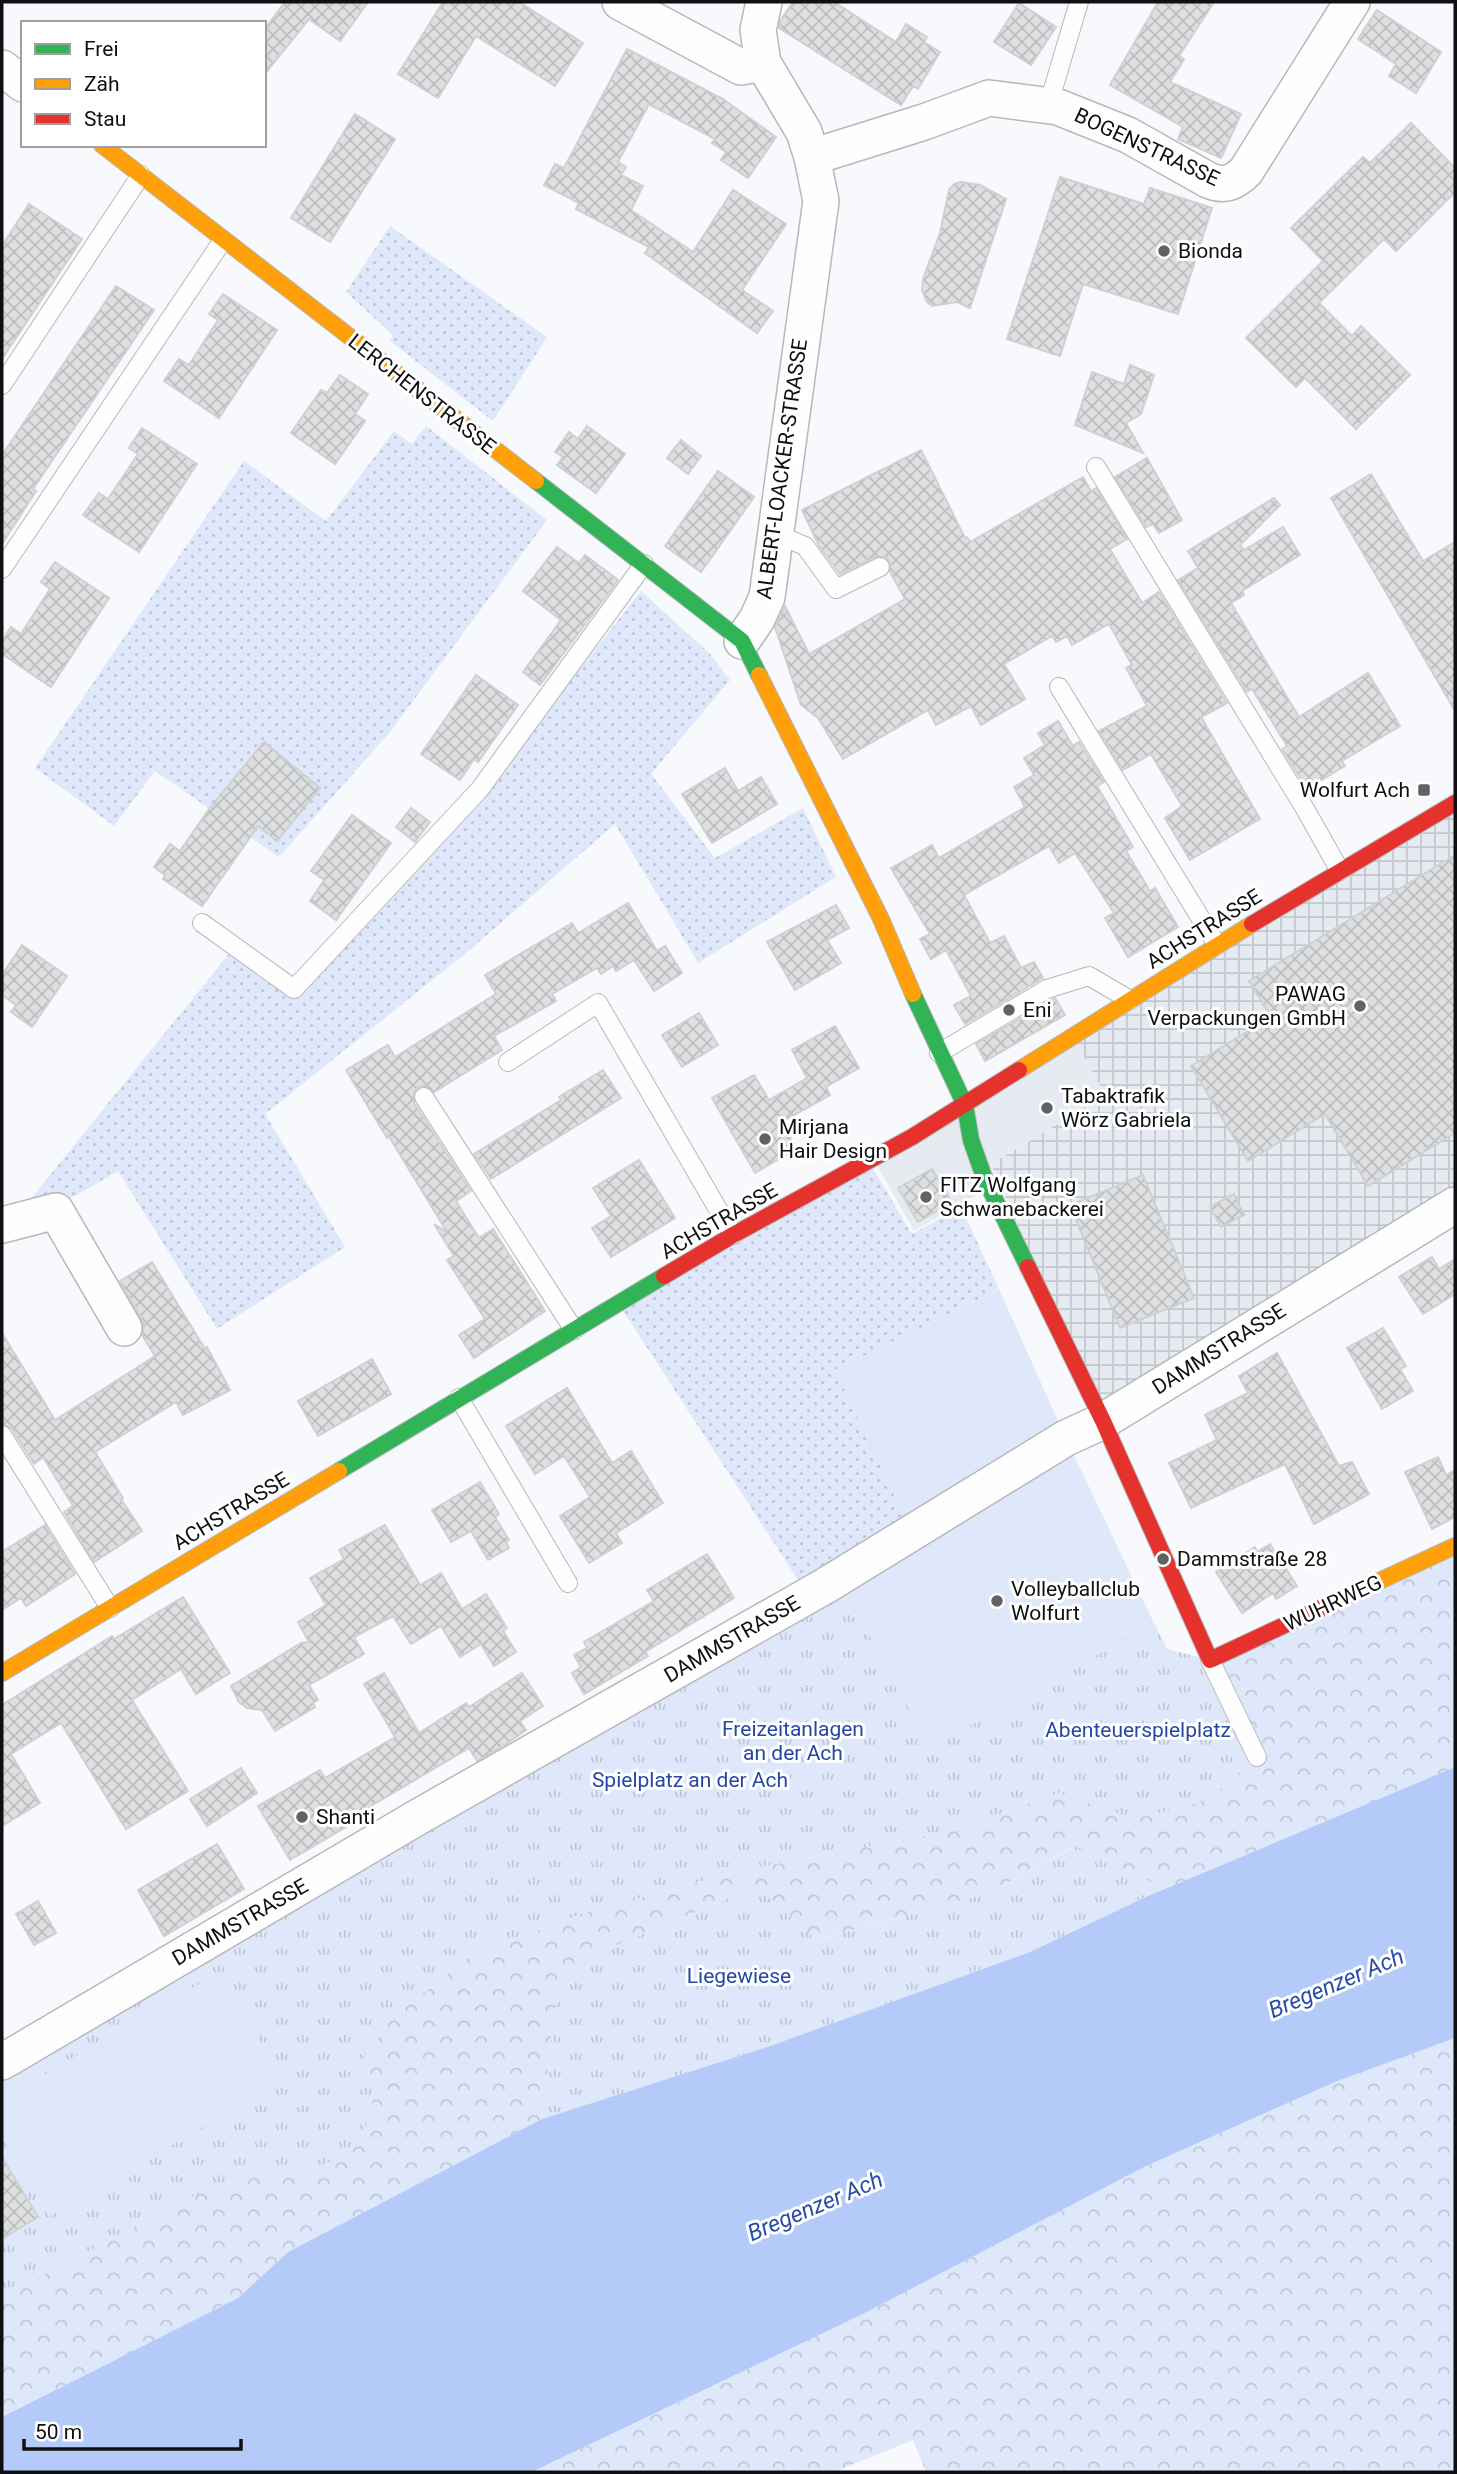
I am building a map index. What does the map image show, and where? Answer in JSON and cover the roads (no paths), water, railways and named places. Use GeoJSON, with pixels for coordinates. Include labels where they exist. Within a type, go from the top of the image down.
{"type":"FeatureCollection","features":[{"type":"Feature","properties":{"kind":"street"},"geometry":{"type":"LineString","coordinates":[[620,2],[741,67],[763,63]]}},
{"type":"Feature","properties":{"kind":"street","name":"ALBERT-LOACKER-STRASSE"},"geometry":{"type":"LineString","coordinates":[[742,641],[757,619],[766,597],[821,201],[804,132],[763,63],[758,30],[764,2]]}},
{"type":"Feature","properties":{"kind":"street","name":"BOGENSTRASSE"},"geometry":{"type":"LineString","coordinates":[[812,158],[989,98],[1058,107],[1128,135],[1208,180],[1227,184],[1238,179],[1246,170],[1352,2]]}},
{"type":"Feature","properties":{"kind":"street"},"geometry":{"type":"LineString","coordinates":[[2,68],[21,82]]}},
{"type":"Feature","properties":{"kind":"street","name":"LERCHENSTRASSE"},"geometry":{"type":"LineString","coordinates":[[105,147],[742,641]]}},
{"type":"Feature","properties":{"kind":"street"},"geometry":{"type":"LineString","coordinates":[[742,641],[881,919],[939,1053],[965,1105],[971,1140],[984,1177],[1103,1421],[1210,1660]]}},
{"type":"Feature","properties":{"kind":"street","name":"ACHSTRASSE"},"geometry":{"type":"LineString","coordinates":[[2,1673],[733,1235],[912,1137],[1217,945],[1455,803]]}},
{"type":"Feature","properties":{"kind":"street","name":"DAMMSTRASSE"},"geometry":{"type":"LineString","coordinates":[[2,2062],[418,1818],[825,1586],[1066,1438],[1103,1421],[1455,1206]]}},
{"type":"Feature","properties":{"kind":"street"},"geometry":{"type":"LineString","coordinates":[[2,1225],[56,1211],[124,1328]]}},
{"type":"Feature","properties":{"kind":"street","name":"WUHRWEG"},"geometry":{"type":"LineString","coordinates":[[1210,1660],[1455,1546]]}},
{"type":"Feature","properties":{"kind":"lane"},"geometry":{"type":"LineString","coordinates":[[1048,106],[1079,2]]}},
{"type":"Feature","properties":{"kind":"lane"},"geometry":{"type":"LineString","coordinates":[[2,385],[141,175]]}},
{"type":"Feature","properties":{"kind":"lane"},"geometry":{"type":"LineString","coordinates":[[2,569],[223,240]]}},
{"type":"Feature","properties":{"kind":"lane"},"geometry":{"type":"LineString","coordinates":[[1096,467],[1304,807],[1340,871]]}},
{"type":"Feature","properties":{"kind":"lane"},"geometry":{"type":"LineString","coordinates":[[776,534],[804,546],[836,589],[880,567]]}},
{"type":"Feature","properties":{"kind":"lane"},"geometry":{"type":"LineString","coordinates":[[202,923],[294,989],[480,789],[644,564]]}},
{"type":"Feature","properties":{"kind":"lane"},"geometry":{"type":"LineString","coordinates":[[1059,687],[1217,945]]}},
{"type":"Feature","properties":{"kind":"lane"},"geometry":{"type":"LineString","coordinates":[[939,1053],[1047,989],[1089,976],[1130,1000]]}},
{"type":"Feature","properties":{"kind":"lane"},"geometry":{"type":"LineString","coordinates":[[508,1062],[598,1003],[733,1235]]}},
{"type":"Feature","properties":{"kind":"lane"},"geometry":{"type":"LineString","coordinates":[[424,1097],[574,1330]]}},
{"type":"Feature","properties":{"kind":"lane"},"geometry":{"type":"LineString","coordinates":[[459,1398],[568,1583]]}},
{"type":"Feature","properties":{"kind":"lane"},"geometry":{"type":"LineString","coordinates":[[2,1435],[110,1608]]}},
{"type":"Feature","properties":{"kind":"lane"},"geometry":{"type":"LineString","coordinates":[[1210,1660],[1257,1757]]}},
{"type":"Feature","properties":{"kind":"water","name":"Bregenzer Ach"},"geometry":{"type":"Polygon","coordinates":[[[1455,1767],[1455,2038],[1335,2082],[1144,2167],[865,2313],[532,2472],[2,2472],[2,2417],[238,2298],[288,2252],[542,2119],[770,2046],[1030,1952],[1146,1897],[1455,1767]]]}},
{"type":"Feature","properties":{"kind":"place","name":"Bionda"},"geometry":{"type":"Point","coordinates":[1164,251]}},
{"type":"Feature","properties":{"kind":"place","name":"Wolfurt Ach"},"geometry":{"type":"Point","coordinates":[1424,790]}},
{"type":"Feature","properties":{"kind":"place","name":"PAWAG Verpackungen GmbH"},"geometry":{"type":"Point","coordinates":[1360,1006]}},
{"type":"Feature","properties":{"kind":"place","name":"Eni"},"geometry":{"type":"Point","coordinates":[1009,1010]}},
{"type":"Feature","properties":{"kind":"place","name":"Tabaktrafik Wörz Gabriela"},"geometry":{"type":"Point","coordinates":[1047,1108]}},
{"type":"Feature","properties":{"kind":"place","name":"Mirjana Hair Design"},"geometry":{"type":"Point","coordinates":[765,1139]}},
{"type":"Feature","properties":{"kind":"place","name":"FITZ Wolfgang Schwanebackerei"},"geometry":{"type":"Point","coordinates":[926,1197]}},
{"type":"Feature","properties":{"kind":"place","name":"Dammstraße 28"},"geometry":{"type":"Point","coordinates":[1163,1559]}},
{"type":"Feature","properties":{"kind":"place","name":"Volleyballclub Wolfurt"},"geometry":{"type":"Point","coordinates":[997,1601]}},
{"type":"Feature","properties":{"kind":"place","name":"Shanti"},"geometry":{"type":"Point","coordinates":[302,1817]}},
{"type":"Feature","properties":{"kind":"park label","name":"Abenteuerspielplatz"},"geometry":{"type":"Point","coordinates":[1138,1730]}},
{"type":"Feature","properties":{"kind":"park label","name":"Freizeitanlagen an der Ach"},"geometry":{"type":"Point","coordinates":[793,1741]}},
{"type":"Feature","properties":{"kind":"park label","name":"Spielplatz an der Ach"},"geometry":{"type":"Point","coordinates":[690,1780]}},
{"type":"Feature","properties":{"kind":"park label","name":"Liegewiese"},"geometry":{"type":"Point","coordinates":[739,1976]}}]}
